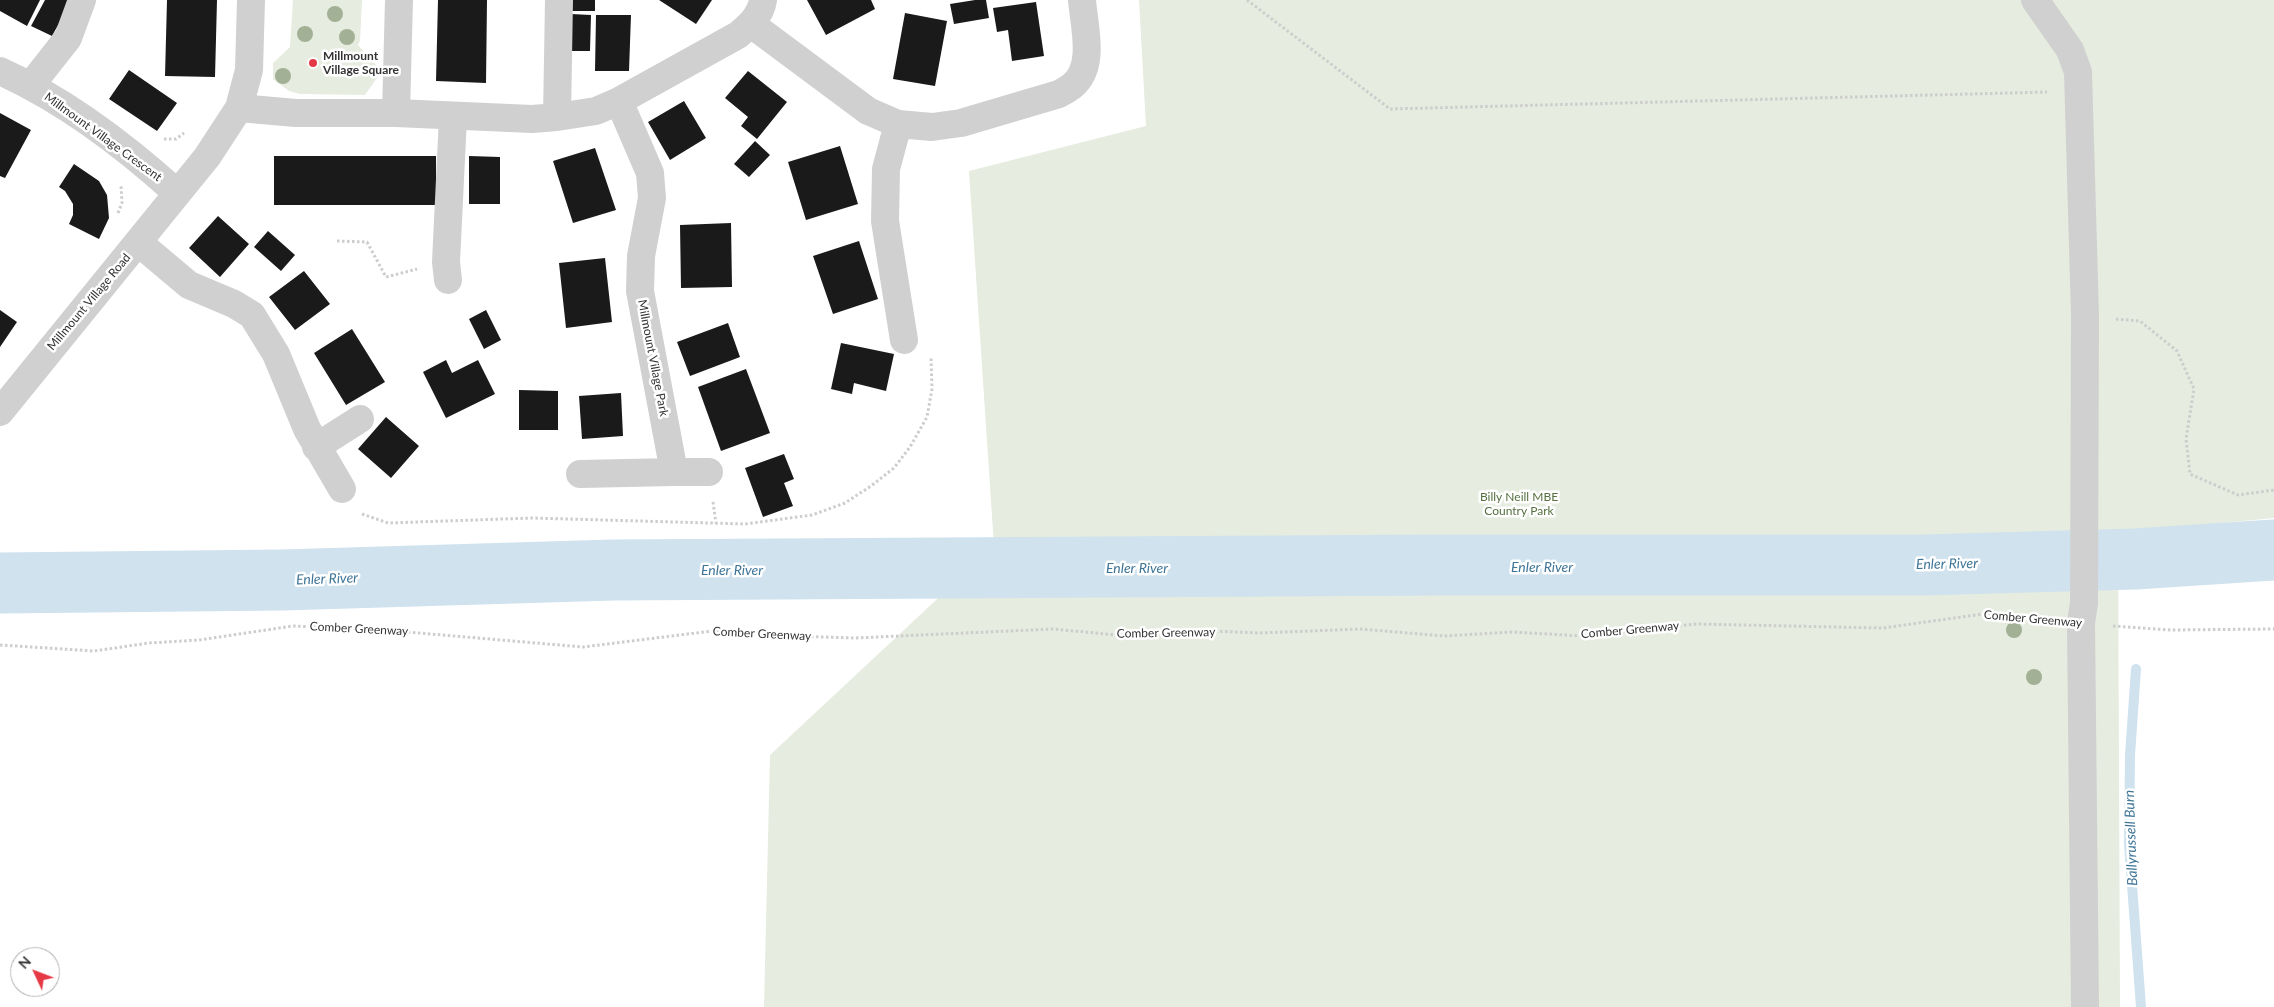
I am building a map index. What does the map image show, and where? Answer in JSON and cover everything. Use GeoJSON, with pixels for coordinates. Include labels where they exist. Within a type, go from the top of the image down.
{"type":"FeatureCollection","features":[{"type":"Feature","properties":{"kind":"street"},"geometry":{"type":"LineString","coordinates":[[31,85],[68,38],[82,0]]}},
{"type":"Feature","properties":{"kind":"street"},"geometry":{"type":"LineString","coordinates":[[177,193],[207,157],[239,108],[249,70],[251,0]]}},
{"type":"Feature","properties":{"kind":"street"},"geometry":{"type":"LineString","coordinates":[[396,113],[399,0]]}},
{"type":"Feature","properties":{"kind":"street"},"geometry":{"type":"LineString","coordinates":[[557,116],[559,0]]}},
{"type":"Feature","properties":{"kind":"street"},"geometry":{"type":"LineString","coordinates":[[239,108],[296,113],[396,113],[532,119],[596,110],[619,101],[738,35],[757,12],[868,111],[898,124],[932,127],[960,123],[1058,94],[1073,86],[1085,68],[1086,47],[1082,0]]}},
{"type":"Feature","properties":{"kind":"street"},"geometry":{"type":"LineString","coordinates":[[2035,0],[2070,50],[2078,72],[2085,316],[2084,516],[2081,623],[2085,1007]]}},
{"type":"Feature","properties":{"kind":"street","name":"Millmount Village Crescent"},"geometry":{"type":"LineString","coordinates":[[0,71],[31,85],[96,128],[177,193]]}},
{"type":"Feature","properties":{"kind":"street","name":"Millmount Village Park"},"geometry":{"type":"LineString","coordinates":[[619,101],[650,174],[652,198],[641,256],[640,291],[674,472]]}},
{"type":"Feature","properties":{"kind":"street"},"geometry":{"type":"LineString","coordinates":[[447,271],[453,117]]}},
{"type":"Feature","properties":{"kind":"street"},"geometry":{"type":"LineString","coordinates":[[898,124],[886,169],[885,221],[904,340]]}},
{"type":"Feature","properties":{"kind":"street","name":"Millmount Village Road"},"geometry":{"type":"LineString","coordinates":[[0,412],[139,243],[177,193]]}},
{"type":"Feature","properties":{"kind":"street"},"geometry":{"type":"LineString","coordinates":[[139,243],[189,284],[234,304],[252,315],[276,354],[316,447],[342,488]]}},
{"type":"Feature","properties":{"kind":"street"},"geometry":{"type":"LineString","coordinates":[[316,447],[360,419]]}},
{"type":"Feature","properties":{"kind":"street"},"geometry":{"type":"LineString","coordinates":[[580,474],[709,472]]}},
{"type":"Feature","properties":{"kind":"path"},"geometry":{"type":"LineString","coordinates":[[1247,0],[1390,109],[2078,91]]}},
{"type":"Feature","properties":{"kind":"path"},"geometry":{"type":"LineString","coordinates":[[160,140],[176,139],[190,129]]}},
{"type":"Feature","properties":{"kind":"path"},"geometry":{"type":"LineString","coordinates":[[337,241],[367,242],[386,277],[447,271]]}},
{"type":"Feature","properties":{"kind":"path"},"geometry":{"type":"LineString","coordinates":[[2085,316],[2140,321],[2177,350],[2194,388],[2186,439],[2190,474],[2238,495],[2274,490]]}},
{"type":"Feature","properties":{"kind":"path","name":"Comber Greenway"},"geometry":{"type":"LineString","coordinates":[[0,645],[94,651],[148,643],[199,640],[293,626],[372,629],[583,648],[720,630],[790,636],[855,638],[1053,629],[1127,636],[1189,630],[1260,633],[1360,629],[1444,636],[1512,632],[1582,636],[1696,624],[1883,628],[1990,613],[2170,630],[2274,629]]}},
{"type":"Feature","properties":{"kind":"green space"},"geometry":{"type":"Polygon","coordinates":[[[293,0],[362,0],[360,41],[358,45],[377,66],[379,75],[365,95],[300,94],[289,91],[273,79],[273,63],[290,47],[293,0]]]}},
{"type":"Feature","properties":{"kind":"green space","name":"Billy Neill MBE Country Park"},"geometry":{"type":"Polygon","coordinates":[[[1139,0],[2274,0],[2274,518],[2118,533],[2120,1007],[764,1007],[770,755],[994,546],[969,171],[1146,126],[1139,0]]]}},
{"type":"Feature","properties":{"kind":"building"},"geometry":{"type":"Polygon","coordinates":[[[0,0],[40,0],[27,26],[0,11],[0,0]]]}},
{"type":"Feature","properties":{"kind":"building"},"geometry":{"type":"Polygon","coordinates":[[[45,0],[72,0],[52,36],[31,26],[45,0]]]}},
{"type":"Feature","properties":{"kind":"building"},"geometry":{"type":"Polygon","coordinates":[[[167,0],[217,0],[215,77],[165,76],[167,0]]]}},
{"type":"Feature","properties":{"kind":"building"},"geometry":{"type":"Polygon","coordinates":[[[438,0],[487,0],[486,83],[436,81],[438,0]]]}},
{"type":"Feature","properties":{"kind":"building"},"geometry":{"type":"Polygon","coordinates":[[[570,0],[595,0],[595,11],[570,11],[570,0]]]}},
{"type":"Feature","properties":{"kind":"building"},"geometry":{"type":"Polygon","coordinates":[[[659,0],[712,0],[696,24],[659,0]]]}},
{"type":"Feature","properties":{"kind":"building"},"geometry":{"type":"Polygon","coordinates":[[[807,0],[871,0],[875,9],[826,35],[807,0]]]}},
{"type":"Feature","properties":{"kind":"building"},"geometry":{"type":"Polygon","coordinates":[[[986,0],[989,18],[954,24],[950,4],[986,0]]]}},
{"type":"Feature","properties":{"kind":"building"},"geometry":{"type":"Polygon","coordinates":[[[1036,2],[1044,56],[1012,61],[1008,30],[997,32],[993,8],[1036,2]]]}},
{"type":"Feature","properties":{"kind":"building"},"geometry":{"type":"Polygon","coordinates":[[[905,13],[947,21],[935,86],[893,79],[905,13]]]}},
{"type":"Feature","properties":{"kind":"building"},"geometry":{"type":"Polygon","coordinates":[[[571,14],[591,15],[590,51],[570,51],[571,14]]]}},
{"type":"Feature","properties":{"kind":"building"},"geometry":{"type":"Polygon","coordinates":[[[596,15],[631,15],[629,71],[595,71],[596,15]]]}},
{"type":"Feature","properties":{"kind":"building"},"geometry":{"type":"Polygon","coordinates":[[[129,70],[177,103],[157,131],[109,99],[129,70]]]}},
{"type":"Feature","properties":{"kind":"building"},"geometry":{"type":"Polygon","coordinates":[[[748,71],[787,102],[757,139],[741,126],[748,117],[725,98],[748,71]]]}},
{"type":"Feature","properties":{"kind":"building"},"geometry":{"type":"Polygon","coordinates":[[[684,101],[706,138],[670,160],[648,122],[684,101]]]}},
{"type":"Feature","properties":{"kind":"building"},"geometry":{"type":"Polygon","coordinates":[[[0,113],[31,130],[5,178],[0,176],[0,113]]]}},
{"type":"Feature","properties":{"kind":"building"},"geometry":{"type":"Polygon","coordinates":[[[755,141],[770,155],[749,177],[734,164],[755,141]]]}},
{"type":"Feature","properties":{"kind":"building"},"geometry":{"type":"Polygon","coordinates":[[[840,146],[858,204],[806,220],[788,162],[840,146]]]}},
{"type":"Feature","properties":{"kind":"building"},"geometry":{"type":"Polygon","coordinates":[[[595,148],[616,210],[573,223],[553,161],[595,148]]]}},
{"type":"Feature","properties":{"kind":"building"},"geometry":{"type":"Polygon","coordinates":[[[274,156],[436,156],[436,205],[274,205],[274,156]]]}},
{"type":"Feature","properties":{"kind":"building"},"geometry":{"type":"Polygon","coordinates":[[[469,156],[500,157],[500,204],[469,204],[469,156]]]}},
{"type":"Feature","properties":{"kind":"building"},"geometry":{"type":"Polygon","coordinates":[[[74,164],[99,181],[107,195],[109,218],[99,239],[69,224],[73,215],[73,204],[65,191],[59,187],[74,164]]]}},
{"type":"Feature","properties":{"kind":"building"},"geometry":{"type":"Polygon","coordinates":[[[218,216],[249,244],[220,277],[189,248],[218,216]]]}},
{"type":"Feature","properties":{"kind":"building"},"geometry":{"type":"Polygon","coordinates":[[[731,223],[732,287],[681,288],[680,225],[731,223]]]}},
{"type":"Feature","properties":{"kind":"building"},"geometry":{"type":"Polygon","coordinates":[[[268,231],[295,255],[281,271],[254,247],[268,231]]]}},
{"type":"Feature","properties":{"kind":"building"},"geometry":{"type":"Polygon","coordinates":[[[859,241],[878,299],[833,314],[813,256],[859,241]]]}},
{"type":"Feature","properties":{"kind":"building"},"geometry":{"type":"Polygon","coordinates":[[[605,258],[612,322],[566,328],[559,263],[605,258]]]}},
{"type":"Feature","properties":{"kind":"building"},"geometry":{"type":"Polygon","coordinates":[[[304,271],[330,304],[295,330],[269,297],[304,271]]]}},
{"type":"Feature","properties":{"kind":"building"},"geometry":{"type":"Polygon","coordinates":[[[0,310],[17,322],[0,347],[0,310]]]}},
{"type":"Feature","properties":{"kind":"building"},"geometry":{"type":"Polygon","coordinates":[[[486,310],[501,340],[484,349],[469,319],[486,310]]]}},
{"type":"Feature","properties":{"kind":"building"},"geometry":{"type":"Polygon","coordinates":[[[728,323],[740,357],[690,376],[677,342],[728,323]]]}},
{"type":"Feature","properties":{"kind":"building"},"geometry":{"type":"Polygon","coordinates":[[[352,329],[385,382],[346,405],[314,353],[352,329]]]}},
{"type":"Feature","properties":{"kind":"building"},"geometry":{"type":"Polygon","coordinates":[[[841,343],[894,354],[886,391],[854,383],[852,394],[831,389],[841,343]]]}},
{"type":"Feature","properties":{"kind":"building"},"geometry":{"type":"Polygon","coordinates":[[[446,360],[452,373],[478,360],[495,394],[446,418],[423,372],[446,360]]]}},
{"type":"Feature","properties":{"kind":"building"},"geometry":{"type":"Polygon","coordinates":[[[746,369],[770,433],[721,451],[698,387],[746,369]]]}},
{"type":"Feature","properties":{"kind":"building"},"geometry":{"type":"Polygon","coordinates":[[[519,390],[558,391],[558,430],[519,430],[519,390]]]}},
{"type":"Feature","properties":{"kind":"building"},"geometry":{"type":"Polygon","coordinates":[[[621,393],[623,436],[582,439],[579,396],[621,393]]]}},
{"type":"Feature","properties":{"kind":"building"},"geometry":{"type":"Polygon","coordinates":[[[386,417],[419,446],[391,478],[358,449],[386,417]]]}},
{"type":"Feature","properties":{"kind":"building"},"geometry":{"type":"Polygon","coordinates":[[[784,454],[794,479],[784,483],[793,506],[763,517],[745,468],[784,454]]]}},
{"type":"Feature","properties":{"kind":"waterway","name":"Enler River"},"geometry":{"type":"LineString","coordinates":[[0,583],[282,580],[613,570],[1439,565],[1924,565],[2135,559],[2274,550]]}},
{"type":"Feature","properties":{"kind":"waterway","name":"Ballyrussell Burn"},"geometry":{"type":"LineString","coordinates":[[2136,669],[2130,755],[2129,844],[2141,1007]]}},
{"type":"Feature","properties":{"kind":"place","name":"Millmount Village Square"},"geometry":{"type":"Point","coordinates":[313,63]}}]}
